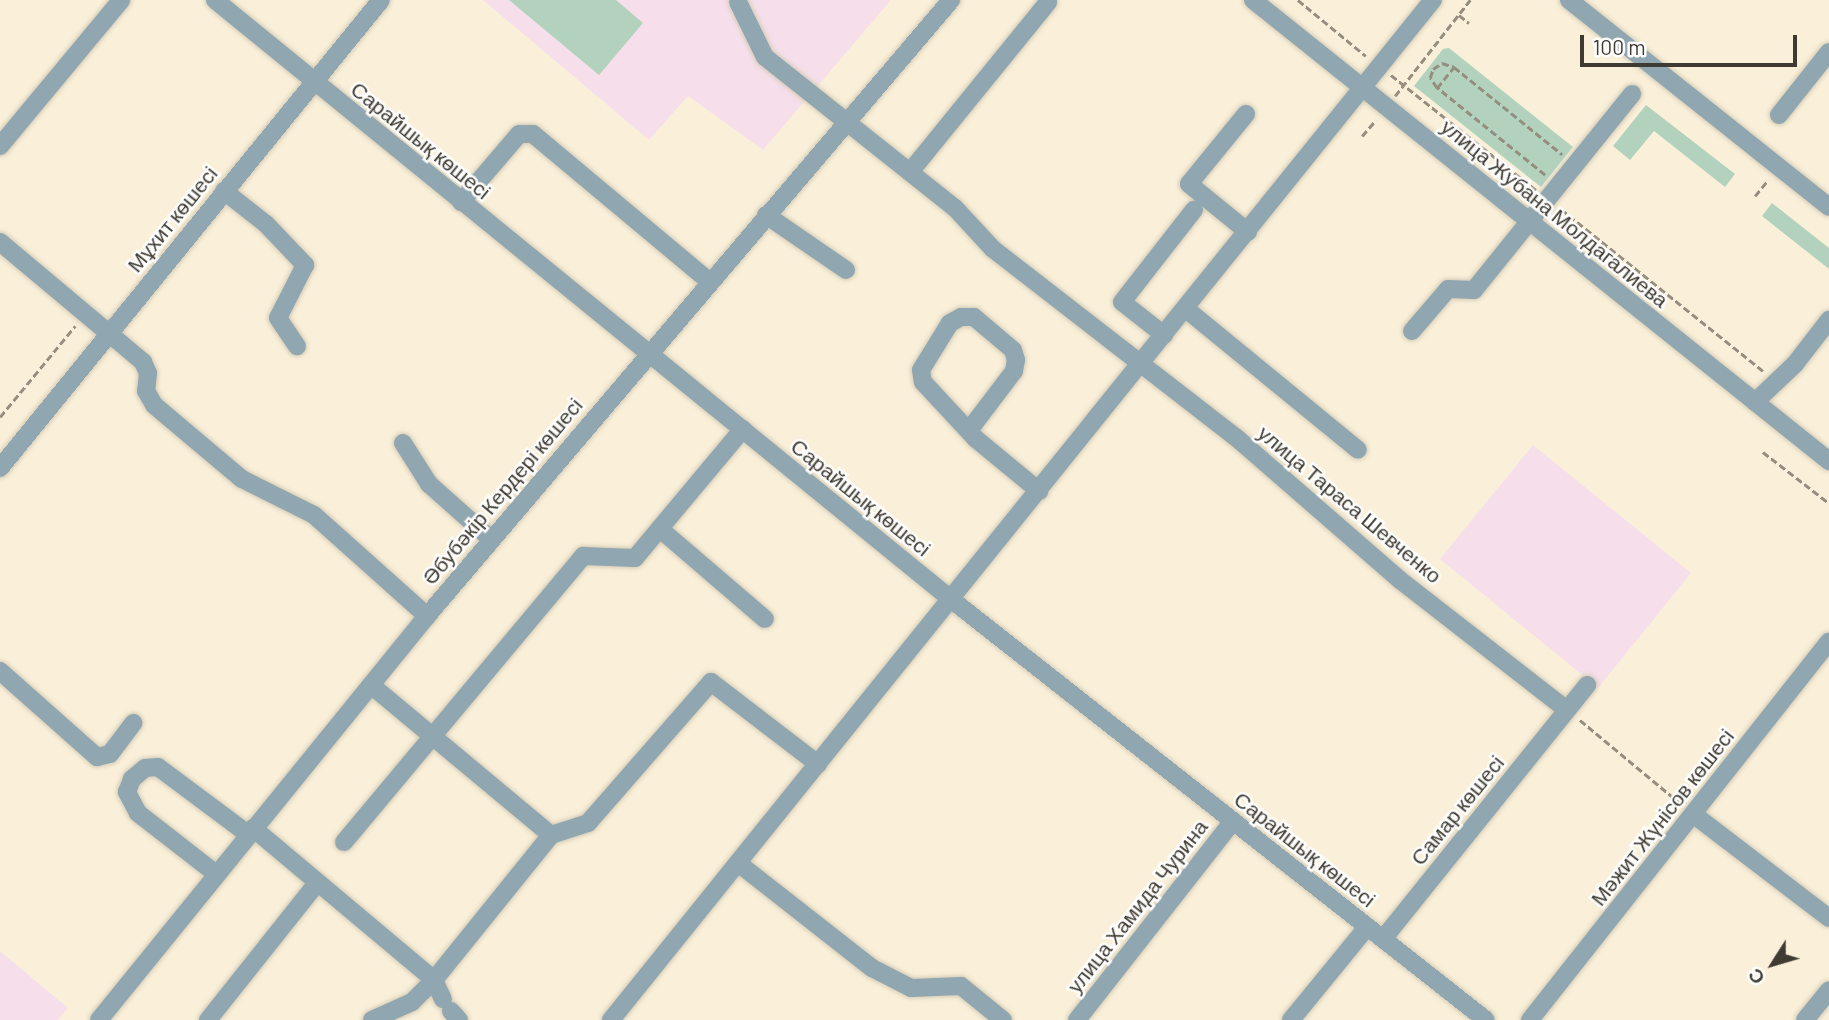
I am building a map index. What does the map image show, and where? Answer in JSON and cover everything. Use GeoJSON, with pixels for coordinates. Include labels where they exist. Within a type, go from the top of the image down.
{"type":"FeatureCollection","features":[{"type":"Feature","properties":{"kind":"street"},"geometry":{"type":"LineString","coordinates":[[0,146],[121,0]]}},
{"type":"Feature","properties":{"kind":"street","name":"Сарайшық көшесі"},"geometry":{"type":"LineString","coordinates":[[215,0],[952,600],[1486,1020]]}},
{"type":"Feature","properties":{"kind":"street","name":"Мұхит көшесі"},"geometry":{"type":"LineString","coordinates":[[0,468],[381,0]]}},
{"type":"Feature","properties":{"kind":"street","name":"Әбубәкір Кердері көшесі"},"geometry":{"type":"LineString","coordinates":[[99,1020],[215,873],[491,539],[951,0]]}},
{"type":"Feature","properties":{"kind":"street","name":"улица Жубана Молдагалиева"},"geometry":{"type":"LineString","coordinates":[[1253,0],[1829,461]]}},
{"type":"Feature","properties":{"kind":"street"},"geometry":{"type":"LineString","coordinates":[[611,1020],[1433,0]]}},
{"type":"Feature","properties":{"kind":"street"},"geometry":{"type":"LineString","coordinates":[[1569,0],[1829,207]]}},
{"type":"Feature","properties":{"kind":"street","name":"улица Тараса Шевченко"},"geometry":{"type":"LineString","coordinates":[[738,2],[765,57],[848,120],[955,208],[993,248],[1264,460],[1400,580],[1566,709]]}},
{"type":"Feature","properties":{"kind":"street"},"geometry":{"type":"LineString","coordinates":[[910,172],[1048,2]]}},
{"type":"Feature","properties":{"kind":"street"},"geometry":{"type":"LineString","coordinates":[[1779,115],[1829,52]]}},
{"type":"Feature","properties":{"kind":"street"},"geometry":{"type":"LineString","coordinates":[[1412,331],[1448,289],[1474,290],[1632,94]]}},
{"type":"Feature","properties":{"kind":"street"},"geometry":{"type":"LineString","coordinates":[[1245,114],[1189,184],[1248,232]]}},
{"type":"Feature","properties":{"kind":"street"},"geometry":{"type":"LineString","coordinates":[[461,202],[519,134],[533,134],[709,281]]}},
{"type":"Feature","properties":{"kind":"street"},"geometry":{"type":"LineString","coordinates":[[224,191],[265,224],[304,265],[278,318],[297,346]]}},
{"type":"Feature","properties":{"kind":"street"},"geometry":{"type":"LineString","coordinates":[[1164,335],[1122,302],[1194,210]]}},
{"type":"Feature","properties":{"kind":"street"},"geometry":{"type":"LineString","coordinates":[[766,215],[846,270]]}},
{"type":"Feature","properties":{"kind":"street"},"geometry":{"type":"LineString","coordinates":[[0,242],[86,312],[147,367],[146,391],[154,404],[242,479],[314,514],[427,616]]}},
{"type":"Feature","properties":{"kind":"street"},"geometry":{"type":"LineString","coordinates":[[1186,309],[1358,450]]}},
{"type":"Feature","properties":{"kind":"street"},"geometry":{"type":"LineString","coordinates":[[970,429],[1014,372],[1016,360],[1013,350],[974,317],[961,317],[950,323],[922,370],[927,388],[970,429],[975,439],[1039,491]]}},
{"type":"Feature","properties":{"kind":"street"},"geometry":{"type":"LineString","coordinates":[[1755,402],[1795,364],[1829,320]]}},
{"type":"Feature","properties":{"kind":"street"},"geometry":{"type":"LineString","coordinates":[[344,842],[583,556],[635,558],[743,429]]}},
{"type":"Feature","properties":{"kind":"street"},"geometry":{"type":"LineString","coordinates":[[403,443],[429,484],[491,539]]}},
{"type":"Feature","properties":{"kind":"street"},"geometry":{"type":"LineString","coordinates":[[660,529],[765,619]]}},
{"type":"Feature","properties":{"kind":"street","name":"Мәжит Жүнісов көшесі"},"geometry":{"type":"LineString","coordinates":[[1530,1020],[1829,642]]}},
{"type":"Feature","properties":{"kind":"street"},"geometry":{"type":"LineString","coordinates":[[0,671],[97,757],[110,754],[133,723]]}},
{"type":"Feature","properties":{"kind":"street"},"geometry":{"type":"LineString","coordinates":[[372,1020],[412,1002],[434,981],[551,835],[588,823],[711,682],[818,764]]}},
{"type":"Feature","properties":{"kind":"street"},"geometry":{"type":"LineString","coordinates":[[371,685],[551,835]]}},
{"type":"Feature","properties":{"kind":"street","name":"Самар көшесі"},"geometry":{"type":"LineString","coordinates":[[1383,939],[1587,685]]}},
{"type":"Feature","properties":{"kind":"street"},"geometry":{"type":"LineString","coordinates":[[215,873],[138,813],[127,792],[132,779],[145,768],[158,767],[250,831],[317,883],[434,981],[451,1010]]}},
{"type":"Feature","properties":{"kind":"street"},"geometry":{"type":"LineString","coordinates":[[1693,814],[1829,918]]}},
{"type":"Feature","properties":{"kind":"street","name":"улица Хамида Чурина"},"geometry":{"type":"LineString","coordinates":[[1077,1020],[1233,821]]}},
{"type":"Feature","properties":{"kind":"street"},"geometry":{"type":"LineString","coordinates":[[738,863],[872,968],[911,988],[961,986],[1003,1020]]}},
{"type":"Feature","properties":{"kind":"street"},"geometry":{"type":"LineString","coordinates":[[208,1020],[317,883]]}},
{"type":"Feature","properties":{"kind":"street"},"geometry":{"type":"LineString","coordinates":[[1291,1020],[1367,927]]}},
{"type":"Feature","properties":{"kind":"street"},"geometry":{"type":"LineString","coordinates":[[1805,1020],[1829,990]]}},
{"type":"Feature","properties":{"kind":"path"},"geometry":{"type":"LineString","coordinates":[[1362,136],[1470,0]]}},
{"type":"Feature","properties":{"kind":"path"},"geometry":{"type":"LineString","coordinates":[[1459,15],[1469,23]]}},
{"type":"Feature","properties":{"kind":"path"},"geometry":{"type":"LineString","coordinates":[[1559,186],[1437,88],[1430,78],[1433,69],[1442,63],[1454,67],[1575,165]]}},
{"type":"Feature","properties":{"kind":"path"},"geometry":{"type":"LineString","coordinates":[[1437,88],[1454,67]]}},
{"type":"Feature","properties":{"kind":"path"},"geometry":{"type":"LineString","coordinates":[[1755,196],[1778,167]]}},
{"type":"Feature","properties":{"kind":"path"},"geometry":{"type":"LineString","coordinates":[[0,417],[86,312]]}},
{"type":"Feature","properties":{"kind":"path"},"geometry":{"type":"LineString","coordinates":[[1763,452],[1829,503]]}},
{"type":"Feature","properties":{"kind":"path"},"geometry":{"type":"LineString","coordinates":[[1566,709],[1693,814]]}},
{"type":"Feature","properties":{"kind":"shaded area"},"geometry":{"type":"Polygon","coordinates":[[[483,0],[891,0],[763,150],[688,96],[649,140],[483,0]]]}},
{"type":"Feature","properties":{"kind":"shaded area"},"geometry":{"type":"Polygon","coordinates":[[[1533,445],[1691,573],[1598,688],[1440,559],[1533,445]]]}},
{"type":"Feature","properties":{"kind":"shaded area"},"geometry":{"type":"Polygon","coordinates":[[[0,951],[68,1008],[58,1020],[0,1020],[0,951]]]}},
{"type":"Feature","properties":{"kind":"green space"},"geometry":{"type":"Polygon","coordinates":[[[509,0],[616,0],[643,23],[599,75],[509,0]]]}},
{"type":"Feature","properties":{"kind":"green space"},"geometry":{"type":"Polygon","coordinates":[[[1449,48],[1573,147],[1541,187],[1414,86],[1443,49],[1449,48]]]}},
{"type":"Feature","properties":{"kind":"green space"},"geometry":{"type":"Polygon","coordinates":[[[1646,105],[1735,174],[1725,187],[1654,131],[1630,160],[1613,146],[1646,105]]]}},
{"type":"Feature","properties":{"kind":"green space"},"geometry":{"type":"Polygon","coordinates":[[[1772,203],[1829,248],[1829,269],[1762,216],[1772,203]]]}}]}
